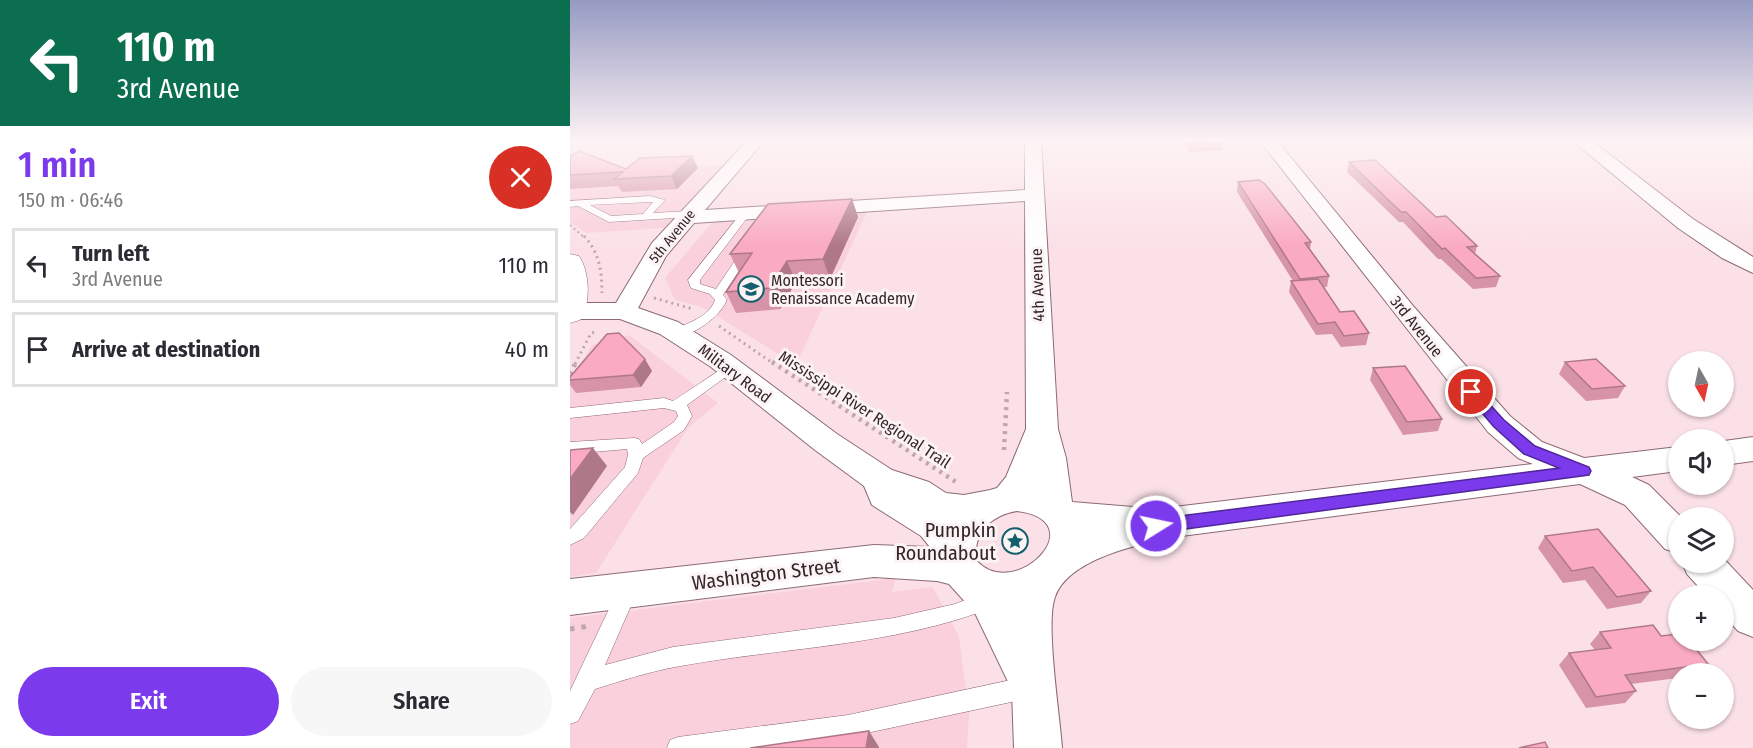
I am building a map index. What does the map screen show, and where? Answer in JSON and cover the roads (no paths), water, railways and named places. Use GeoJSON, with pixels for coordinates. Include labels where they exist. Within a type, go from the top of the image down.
{"type":"FeatureCollection","features":[{"type":"Feature","properties":{"kind":"main road"},"geometry":{"type":"LineString","coordinates":[[570,262],[576,318]]}},
{"type":"Feature","properties":{"kind":"street","name":"5th Avenue"},"geometry":{"type":"LineString","coordinates":[[629,302],[651,260],[724,176]]}},
{"type":"Feature","properties":{"kind":"street","name":"4th Avenue"},"geometry":{"type":"LineString","coordinates":[[1034,176],[1042,429],[1058,510]]}},
{"type":"Feature","properties":{"kind":"street","name":"3rd Avenue"},"geometry":{"type":"LineString","coordinates":[[1296,176],[1484,408],[1530,450],[1637,495],[1668,528]]}},
{"type":"Feature","properties":{"kind":"street"},"geometry":{"type":"LineString","coordinates":[[1625,176],[1716,246],[1753,266]]}},
{"type":"Feature","properties":{"kind":"street"},"geometry":{"type":"LineString","coordinates":[[688,216],[745,214],[772,216],[1034,195]]}},
{"type":"Feature","properties":{"kind":"street","name":"Military Road"},"geometry":{"type":"LineString","coordinates":[[576,318],[629,302],[650,320],[677,333],[729,368],[825,442],[880,479],[917,491],[938,506],[964,509],[1000,501]]}},
{"type":"Feature","properties":{"kind":"street","name":"4th Avenue"},"geometry":{"type":"LineString","coordinates":[[1000,501],[1020,484],[1042,429]]}},
{"type":"Feature","properties":{"kind":"street"},"geometry":{"type":"LineString","coordinates":[[1734,452],[1753,449]]}},
{"type":"Feature","properties":{"kind":"street"},"geometry":{"type":"LineString","coordinates":[[970,576],[998,591],[1018,589],[1080,548],[1107,538],[1174,522],[1668,460]]}},
{"type":"Feature","properties":{"kind":"street","name":"Military Road"},"geometry":{"type":"LineString","coordinates":[[880,479],[884,495],[934,526],[970,576]]}},
{"type":"Feature","properties":{"kind":"street"},"geometry":{"type":"LineString","coordinates":[[1034,686],[970,576],[959,534],[969,520],[1000,501],[1035,498],[1075,518],[1093,521],[1174,522]]}},
{"type":"Feature","properties":{"kind":"street"},"geometry":{"type":"LineString","coordinates":[[1038,748],[1037,699],[1034,686],[1031,628],[1034,596],[1069,540],[1068,525],[1058,510]]}},
{"type":"Feature","properties":{"kind":"street","name":"Washington Street"},"geometry":{"type":"LineString","coordinates":[[570,597],[874,561],[937,564],[970,576]]}},
{"type":"Feature","properties":{"kind":"street"},"geometry":{"type":"LineString","coordinates":[[1711,573],[1753,618]]}},
{"type":"Feature","properties":{"kind":"lane"},"geometry":{"type":"LineString","coordinates":[[574,203],[650,198],[660,200],[646,216]]}},
{"type":"Feature","properties":{"kind":"lane"},"geometry":{"type":"LineString","coordinates":[[574,203],[609,219],[688,216]]}},
{"type":"Feature","properties":{"kind":"lane"},"geometry":{"type":"LineString","coordinates":[[677,333],[715,313],[721,299],[695,286],[694,280],[745,214]]}},
{"type":"Feature","properties":{"kind":"lane"},"geometry":{"type":"LineString","coordinates":[[717,295],[751,245]]}},
{"type":"Feature","properties":{"kind":"lane"},"geometry":{"type":"LineString","coordinates":[[675,406],[729,368]]}},
{"type":"Feature","properties":{"kind":"lane"},"geometry":{"type":"LineString","coordinates":[[570,413],[664,403],[682,408],[685,416],[679,426],[636,455]]}},
{"type":"Feature","properties":{"kind":"lane"},"geometry":{"type":"LineString","coordinates":[[570,448],[634,443],[636,455],[632,469],[578,533],[570,538]]}},
{"type":"Feature","properties":{"kind":"lane"},"geometry":{"type":"LineString","coordinates":[[588,680],[673,657],[894,627],[955,613],[970,576]]}},
{"type":"Feature","properties":{"kind":"lane"},"geometry":{"type":"LineString","coordinates":[[570,713],[588,680],[628,590]]}},
{"type":"Feature","properties":{"kind":"lane"},"geometry":{"type":"LineString","coordinates":[[678,748],[848,726],[1034,686]]}},
{"type":"Feature","properties":{"kind":"place","name":"Montessori Renaissance Academy"},"geometry":{"type":"Point","coordinates":[751,289]}},
{"type":"Feature","properties":{"kind":"place","name":"Pumpkin Roundabout"},"geometry":{"type":"Point","coordinates":[1015,541]}}]}
